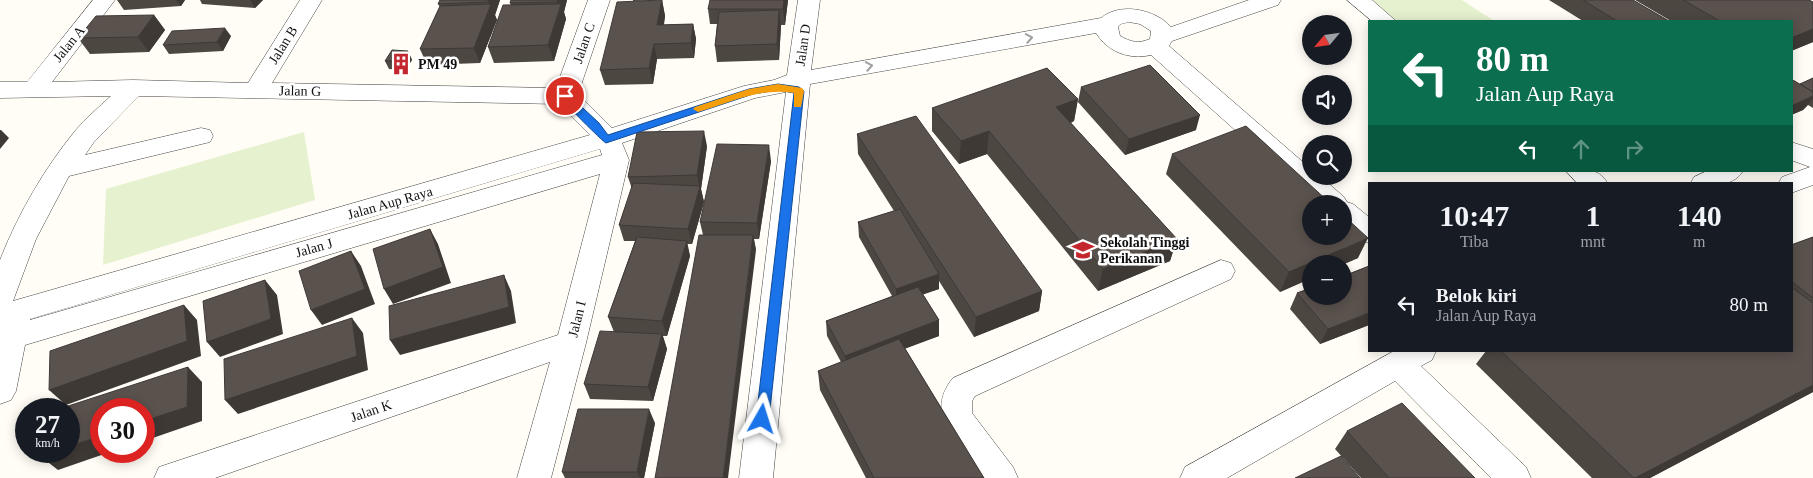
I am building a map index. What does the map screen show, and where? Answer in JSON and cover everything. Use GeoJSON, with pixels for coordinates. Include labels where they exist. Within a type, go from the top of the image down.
{"type":"FeatureCollection","features":[{"type":"Feature","properties":{"kind":"street","name":"Jalan A"},"geometry":{"type":"LineString","coordinates":[[34,88],[104,0]]}},
{"type":"Feature","properties":{"kind":"street","name":"Jalan B"},"geometry":{"type":"LineString","coordinates":[[255,90],[311,0]]}},
{"type":"Feature","properties":{"kind":"street","name":"Jalan C"},"geometry":{"type":"LineString","coordinates":[[565,96],[599,0]]}},
{"type":"Feature","properties":{"kind":"street","name":"Jalan D"},"geometry":{"type":"LineString","coordinates":[[756,478],[792,86],[809,0]]}},
{"type":"Feature","properties":{"kind":"street"},"geometry":{"type":"LineString","coordinates":[[1113,28],[1135,0]]}},
{"type":"Feature","properties":{"kind":"street"},"geometry":{"type":"LineString","coordinates":[[1113,28],[1122,47],[1134,50],[1270,0]]}},
{"type":"Feature","properties":{"kind":"street"},"geometry":{"type":"LineString","coordinates":[[1358,0],[1384,20]]}},
{"type":"Feature","properties":{"kind":"street"},"geometry":{"type":"LineString","coordinates":[[565,96],[595,126],[612,152],[752,91],[792,86],[828,89],[1113,28],[1139,16],[1149,20],[1162,30],[1159,41]]}},
{"type":"Feature","properties":{"kind":"street"},"geometry":{"type":"LineString","coordinates":[[1159,41],[1325,195]]}},
{"type":"Feature","properties":{"kind":"street","name":"Jalan G"},"geometry":{"type":"LineString","coordinates":[[0,90],[133,88],[565,96]]}},
{"type":"Feature","properties":{"kind":"street"},"geometry":{"type":"LineString","coordinates":[[1,386],[7,315],[22,239],[55,177],[85,136],[133,88]]}},
{"type":"Feature","properties":{"kind":"street"},"geometry":{"type":"LineString","coordinates":[[62,169],[201,136]]}},
{"type":"Feature","properties":{"kind":"street","name":"Jalan J"},"geometry":{"type":"LineString","coordinates":[[7,315],[612,152]]}},
{"type":"Feature","properties":{"kind":"street","name":"Jalan I"},"geometry":{"type":"LineString","coordinates":[[534,478],[571,343],[612,152]]}},
{"type":"Feature","properties":{"kind":"street"},"geometry":{"type":"LineString","coordinates":[[1793,152],[1813,159]]}},
{"type":"Feature","properties":{"kind":"street"},"geometry":{"type":"LineString","coordinates":[[1580,172],[1593,182]]}},
{"type":"Feature","properties":{"kind":"street"},"geometry":{"type":"LineString","coordinates":[[1708,182],[1728,172]]}},
{"type":"Feature","properties":{"kind":"street"},"geometry":{"type":"LineString","coordinates":[[1793,183],[1813,175]]}},
{"type":"Feature","properties":{"kind":"street"},"geometry":{"type":"LineString","coordinates":[[1352,219],[1368,232]]}},
{"type":"Feature","properties":{"kind":"street"},"geometry":{"type":"LineString","coordinates":[[1002,478],[957,418],[955,406],[957,395],[964,387],[1221,271]]}},
{"type":"Feature","properties":{"kind":"street","name":"Jalan K"},"geometry":{"type":"LineString","coordinates":[[171,478],[571,343]]}},
{"type":"Feature","properties":{"kind":"street"},"geometry":{"type":"LineString","coordinates":[[1197,478],[1410,358],[1514,478]]}},
{"type":"Feature","properties":{"kind":"green space"},"geometry":{"type":"Polygon","coordinates":[[[1363,0],[1462,0],[1492,20],[1391,20],[1363,0]]]}},
{"type":"Feature","properties":{"kind":"green space"},"geometry":{"type":"Polygon","coordinates":[[[304,132],[315,200],[103,265],[106,189],[304,132]]]}},
{"type":"Feature","properties":{"kind":"building"},"geometry":{"type":"Polygon","coordinates":[[[440,0],[489,0],[488,2],[438,4],[440,0]]]}},
{"type":"Feature","properties":{"kind":"building"},"geometry":{"type":"Polygon","coordinates":[[[511,0],[558,0],[557,2],[510,3],[511,0]]]}},
{"type":"Feature","properties":{"kind":"building"},"geometry":{"type":"Polygon","coordinates":[[[662,0],[657,25],[693,24],[691,43],[654,44],[649,68],[600,70],[617,2],[662,0]]]}},
{"type":"Feature","properties":{"kind":"building"},"geometry":{"type":"Polygon","coordinates":[[[710,0],[784,0],[783,9],[708,9],[710,0]]]}},
{"type":"Feature","properties":{"kind":"building"},"geometry":{"type":"Polygon","coordinates":[[[1583,0],[1633,0],[1667,20],[1615,20],[1583,0]]]}},
{"type":"Feature","properties":{"kind":"building"},"geometry":{"type":"Polygon","coordinates":[[[1683,0],[1809,0],[1813,2],[1813,29],[1793,37],[1793,20],[1718,20],[1683,0]]]}},
{"type":"Feature","properties":{"kind":"building"},"geometry":{"type":"Polygon","coordinates":[[[491,4],[474,48],[420,49],[440,6],[491,4]]]}},
{"type":"Feature","properties":{"kind":"building"},"geometry":{"type":"Polygon","coordinates":[[[561,4],[548,45],[488,47],[503,5],[561,4]]]}},
{"type":"Feature","properties":{"kind":"building"},"geometry":{"type":"Polygon","coordinates":[[[779,10],[777,44],[715,46],[719,12],[779,10]]]}},
{"type":"Feature","properties":{"kind":"building"},"geometry":{"type":"Polygon","coordinates":[[[154,15],[138,37],[78,38],[96,16],[154,15]]]}},
{"type":"Feature","properties":{"kind":"building"},"geometry":{"type":"Polygon","coordinates":[[[225,28],[217,42],[163,45],[172,31],[225,28]]]}},
{"type":"Feature","properties":{"kind":"building"},"geometry":{"type":"Polygon","coordinates":[[[392,50],[408,51],[401,61],[385,61],[392,50]]]}},
{"type":"Feature","properties":{"kind":"building"},"geometry":{"type":"Polygon","coordinates":[[[1150,65],[1200,115],[1129,139],[1081,87],[1150,65]]]}},
{"type":"Feature","properties":{"kind":"building"},"geometry":{"type":"Polygon","coordinates":[[[1047,68],[1078,99],[1056,107],[1177,239],[1103,269],[989,131],[961,141],[932,108],[1047,68]]]}},
{"type":"Feature","properties":{"kind":"building"},"geometry":{"type":"Polygon","coordinates":[[[1813,78],[1813,92],[1800,84],[1813,78]]]}},
{"type":"Feature","properties":{"kind":"building"},"geometry":{"type":"Polygon","coordinates":[[[1793,80],[1813,92],[1813,96],[1793,105],[1793,80]]]}},
{"type":"Feature","properties":{"kind":"building"},"geometry":{"type":"Polygon","coordinates":[[[916,116],[1042,291],[976,317],[857,134],[916,116]]]}},
{"type":"Feature","properties":{"kind":"building"},"geometry":{"type":"Polygon","coordinates":[[[1246,126],[1302,177],[1302,185],[1310,185],[1321,195],[1302,195],[1302,245],[1352,245],[1328,255],[1302,255],[1302,266],[1289,272],[1172,154],[1246,126]]]}},
{"type":"Feature","properties":{"kind":"building"},"geometry":{"type":"Polygon","coordinates":[[[704,131],[697,175],[628,177],[637,132],[704,131]]]}},
{"type":"Feature","properties":{"kind":"building"},"geometry":{"type":"Polygon","coordinates":[[[717,144],[769,145],[757,223],[700,222],[717,144]]]}},
{"type":"Feature","properties":{"kind":"building"},"geometry":{"type":"Polygon","coordinates":[[[633,183],[700,186],[688,229],[619,225],[633,183]]]}},
{"type":"Feature","properties":{"kind":"building"},"geometry":{"type":"Polygon","coordinates":[[[900,209],[939,274],[896,289],[858,222],[900,209]]]}},
{"type":"Feature","properties":{"kind":"building"},"geometry":{"type":"Polygon","coordinates":[[[1352,223],[1368,238],[1352,245],[1352,223]]]}},
{"type":"Feature","properties":{"kind":"building"},"geometry":{"type":"Polygon","coordinates":[[[430,229],[443,267],[384,289],[373,249],[430,229]]]}},
{"type":"Feature","properties":{"kind":"building"},"geometry":{"type":"Polygon","coordinates":[[[699,235],[753,235],[723,478],[655,478],[699,235]]]}},
{"type":"Feature","properties":{"kind":"building"},"geometry":{"type":"Polygon","coordinates":[[[637,237],[687,241],[662,321],[608,317],[637,237]]]}},
{"type":"Feature","properties":{"kind":"building"},"geometry":{"type":"Polygon","coordinates":[[[1813,237],[1813,298],[1793,283],[1793,244],[1813,237]]]}},
{"type":"Feature","properties":{"kind":"building"},"geometry":{"type":"Polygon","coordinates":[[[351,251],[365,289],[311,310],[299,271],[351,251]]]}},
{"type":"Feature","properties":{"kind":"building"},"geometry":{"type":"Polygon","coordinates":[[[1368,266],[1368,313],[1328,329],[1307,305],[1352,305],[1352,273],[1368,266]]]}},
{"type":"Feature","properties":{"kind":"building"},"geometry":{"type":"Polygon","coordinates":[[[504,275],[509,307],[390,340],[389,306],[504,275]]]}},
{"type":"Feature","properties":{"kind":"building"},"geometry":{"type":"Polygon","coordinates":[[[265,280],[271,319],[207,342],[203,301],[265,280]]]}},
{"type":"Feature","properties":{"kind":"building"},"geometry":{"type":"Polygon","coordinates":[[[918,287],[939,320],[845,356],[826,321],[918,287]]]}},
{"type":"Feature","properties":{"kind":"building"},"geometry":{"type":"Polygon","coordinates":[[[1793,288],[1813,303],[1813,385],[1634,478],[1502,352],[1793,352],[1793,288]]]}},
{"type":"Feature","properties":{"kind":"building"},"geometry":{"type":"Polygon","coordinates":[[[1302,291],[1302,299],[1297,293],[1302,291]]]}},
{"type":"Feature","properties":{"kind":"building"},"geometry":{"type":"Polygon","coordinates":[[[184,305],[187,341],[49,390],[50,351],[184,305]]]}},
{"type":"Feature","properties":{"kind":"building"},"geometry":{"type":"Polygon","coordinates":[[[352,318],[357,356],[225,400],[224,359],[352,318]]]}},
{"type":"Feature","properties":{"kind":"building"},"geometry":{"type":"Polygon","coordinates":[[[600,331],[662,334],[648,387],[584,384],[600,331]]]}},
{"type":"Feature","properties":{"kind":"building"},"geometry":{"type":"Polygon","coordinates":[[[899,339],[984,478],[874,478],[818,371],[899,339]]]}},
{"type":"Feature","properties":{"kind":"building"},"geometry":{"type":"Polygon","coordinates":[[[188,367],[187,407],[155,417],[155,398],[93,398],[188,367]]]}},
{"type":"Feature","properties":{"kind":"building"},"geometry":{"type":"Polygon","coordinates":[[[90,399],[90,439],[80,443],[80,402],[90,399]]]}},
{"type":"Feature","properties":{"kind":"building"},"geometry":{"type":"Polygon","coordinates":[[[1402,403],[1475,478],[1389,478],[1347,431],[1402,403]]]}},
{"type":"Feature","properties":{"kind":"building"},"geometry":{"type":"Polygon","coordinates":[[[578,409],[649,409],[637,472],[562,472],[578,409]]]}},
{"type":"Feature","properties":{"kind":"building"},"geometry":{"type":"Polygon","coordinates":[[[1341,456],[1360,478],[1295,478],[1341,456]]]}},
{"type":"Feature","properties":{"kind":"slow traffic"},"geometry":{"type":"LineString","coordinates":[[698,109],[752,91],[778,87],[799,91],[798,105]]}},
{"type":"Feature","properties":{"kind":"place","name":"PM 49"},"geometry":{"type":"Point","coordinates":[401,64]}},
{"type":"Feature","properties":{"kind":"place","name":"Sekolah Tinggi Perikanan"},"geometry":{"type":"Point","coordinates":[1083,250]}},
{"type":"Feature","properties":{"kind":"route"},"geometry":{"type":"LineString","coordinates":[[565,96],[606,139],[752,91],[778,87],[799,91],[762,419]]}}]}
